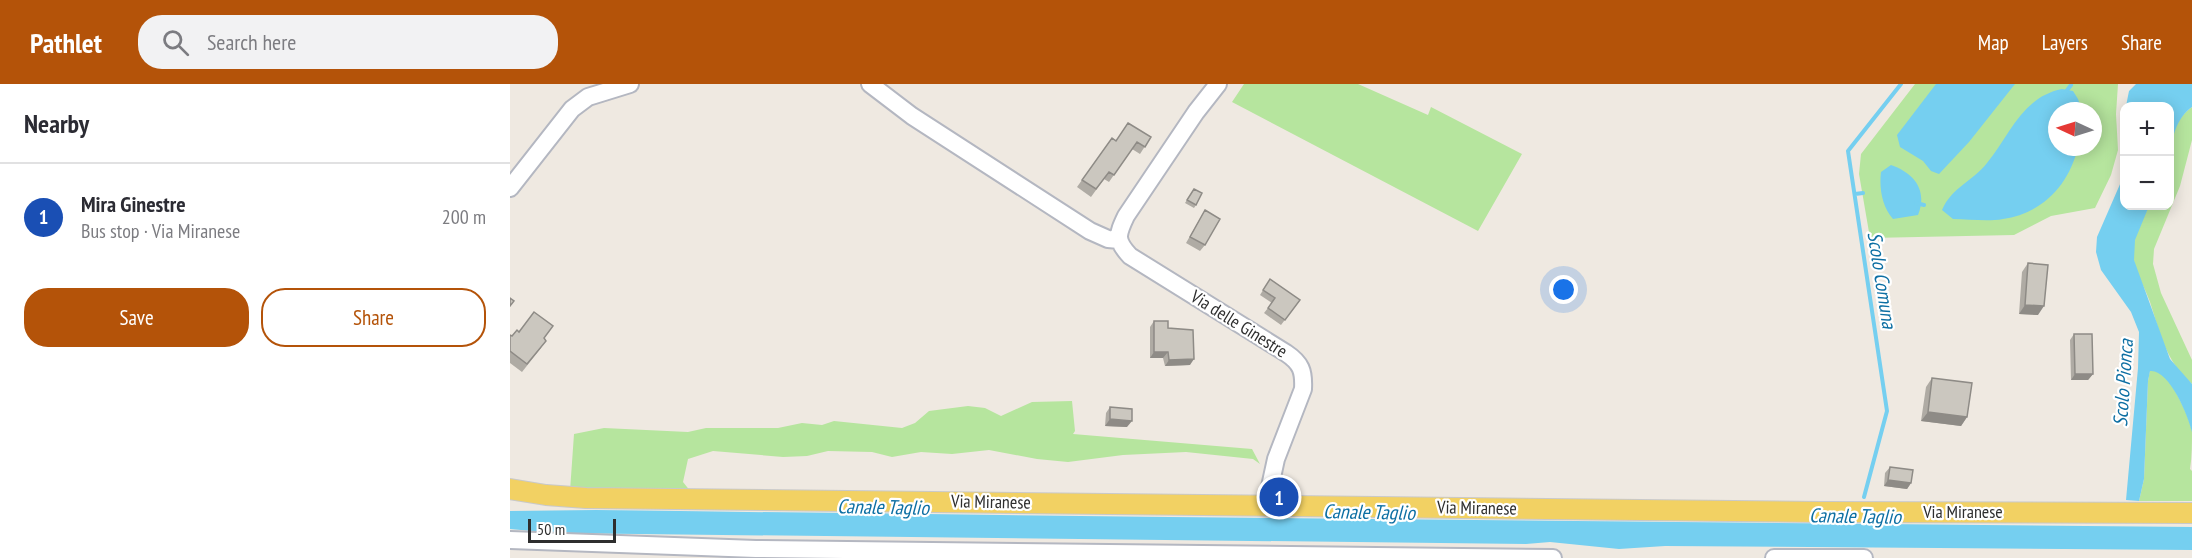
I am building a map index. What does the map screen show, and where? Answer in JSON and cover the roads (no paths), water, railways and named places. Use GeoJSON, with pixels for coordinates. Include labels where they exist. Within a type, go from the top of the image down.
{"type":"FeatureCollection","features":[{"type":"Feature","properties":{"kind":"main road","name":"Via Miranese"},"geometry":{"type":"LineString","coordinates":[[510,489],[586,498],[1820,512],[2192,513]]}},
{"type":"Feature","properties":{"kind":"street"},"geometry":{"type":"LineString","coordinates":[[510,188],[572,110],[588,97],[630,84]]}},
{"type":"Feature","properties":{"kind":"street"},"geometry":{"type":"LineString","coordinates":[[870,84],[912,116],[1090,231],[1108,239],[1119,240],[1120,230],[1126,216],[1196,112],[1218,84]]}},
{"type":"Feature","properties":{"kind":"street","name":"Via delle Ginestre"},"geometry":{"type":"LineString","coordinates":[[1119,240],[1130,256],[1286,352],[1301,366],[1304,377],[1303,389],[1276,459],[1266,505]]}},
{"type":"Feature","properties":{"kind":"street"},"geometry":{"type":"LineString","coordinates":[[510,540],[756,549],[1553,558]]}},
{"type":"Feature","properties":{"kind":"street"},"geometry":{"type":"LineString","coordinates":[[1774,558],[1864,558]]}},
{"type":"Feature","properties":{"kind":"water"},"geometry":{"type":"Polygon","coordinates":[[[1936,84],[2015,84],[1969,142],[1939,174],[1931,171],[1923,161],[1900,147],[1897,135],[1936,84]]]}},
{"type":"Feature","properties":{"kind":"water"},"geometry":{"type":"Polygon","coordinates":[[[2136,84],[2192,84],[2192,107],[2180,121],[2174,136],[2174,102],[2127,102],[2129,91],[2136,84]]]}},
{"type":"Feature","properties":{"kind":"water"},"geometry":{"type":"Polygon","coordinates":[[[2062,89],[2073,91],[2079,102],[2048,102],[2048,156],[2075,156],[2061,185],[2052,195],[2030,211],[1997,220],[1953,219],[1942,210],[1951,195],[1987,163],[2018,118],[2048,93],[2062,89]]]}},
{"type":"Feature","properties":{"kind":"water"},"geometry":{"type":"Polygon","coordinates":[[[1891,165],[1906,173],[1917,184],[1921,198],[1918,215],[1893,219],[1886,209],[1880,184],[1881,172],[1891,165]]]}},
{"type":"Feature","properties":{"kind":"water"},"geometry":{"type":"Polygon","coordinates":[[[2120,184],[2120,210],[2147,210],[2135,240],[2134,260],[2170,359],[2192,384],[2192,432],[2182,405],[2171,385],[2157,372],[2150,371],[2144,479],[2139,501],[2126,500],[2139,332],[2131,312],[2101,270],[2096,252],[2097,237],[2120,184]]]}},
{"type":"Feature","properties":{"kind":"water"},"geometry":{"type":"Polygon","coordinates":[[[596,510],[2192,527],[2192,550],[1665,546],[1619,549],[1550,542],[1526,544],[554,533],[510,529],[510,511],[596,510]]]}},
{"type":"Feature","properties":{"kind":"waterway","name":"Scolo Comuna"},"geometry":{"type":"LineString","coordinates":[[1864,497],[1887,411],[1848,151],[1901,84]]}},
{"type":"Feature","properties":{"kind":"waterway"},"geometry":{"type":"LineString","coordinates":[[2065,93],[2071,85]]}},
{"type":"Feature","properties":{"kind":"waterway"},"geometry":{"type":"LineString","coordinates":[[1855,194],[1863,193]]}},
{"type":"Feature","properties":{"kind":"waterway"},"geometry":{"type":"LineString","coordinates":[[1916,203],[1924,205]]}},
{"type":"Feature","properties":{"kind":"place","name":"Mira Ginestre"},"geometry":{"type":"Point","coordinates":[1279,497]}},
{"type":"Feature","properties":{"kind":"water label","name":"Scolo Pionca"},"geometry":{"type":"Point","coordinates":[2123,383]}},
{"type":"Feature","properties":{"kind":"water label","name":"Canale Taglio"},"geometry":{"type":"Point","coordinates":[883,507]}},
{"type":"Feature","properties":{"kind":"water label","name":"Canale Taglio"},"geometry":{"type":"Point","coordinates":[1369,512]}},
{"type":"Feature","properties":{"kind":"water label","name":"Canale Taglio"},"geometry":{"type":"Point","coordinates":[1855,516]}}]}
